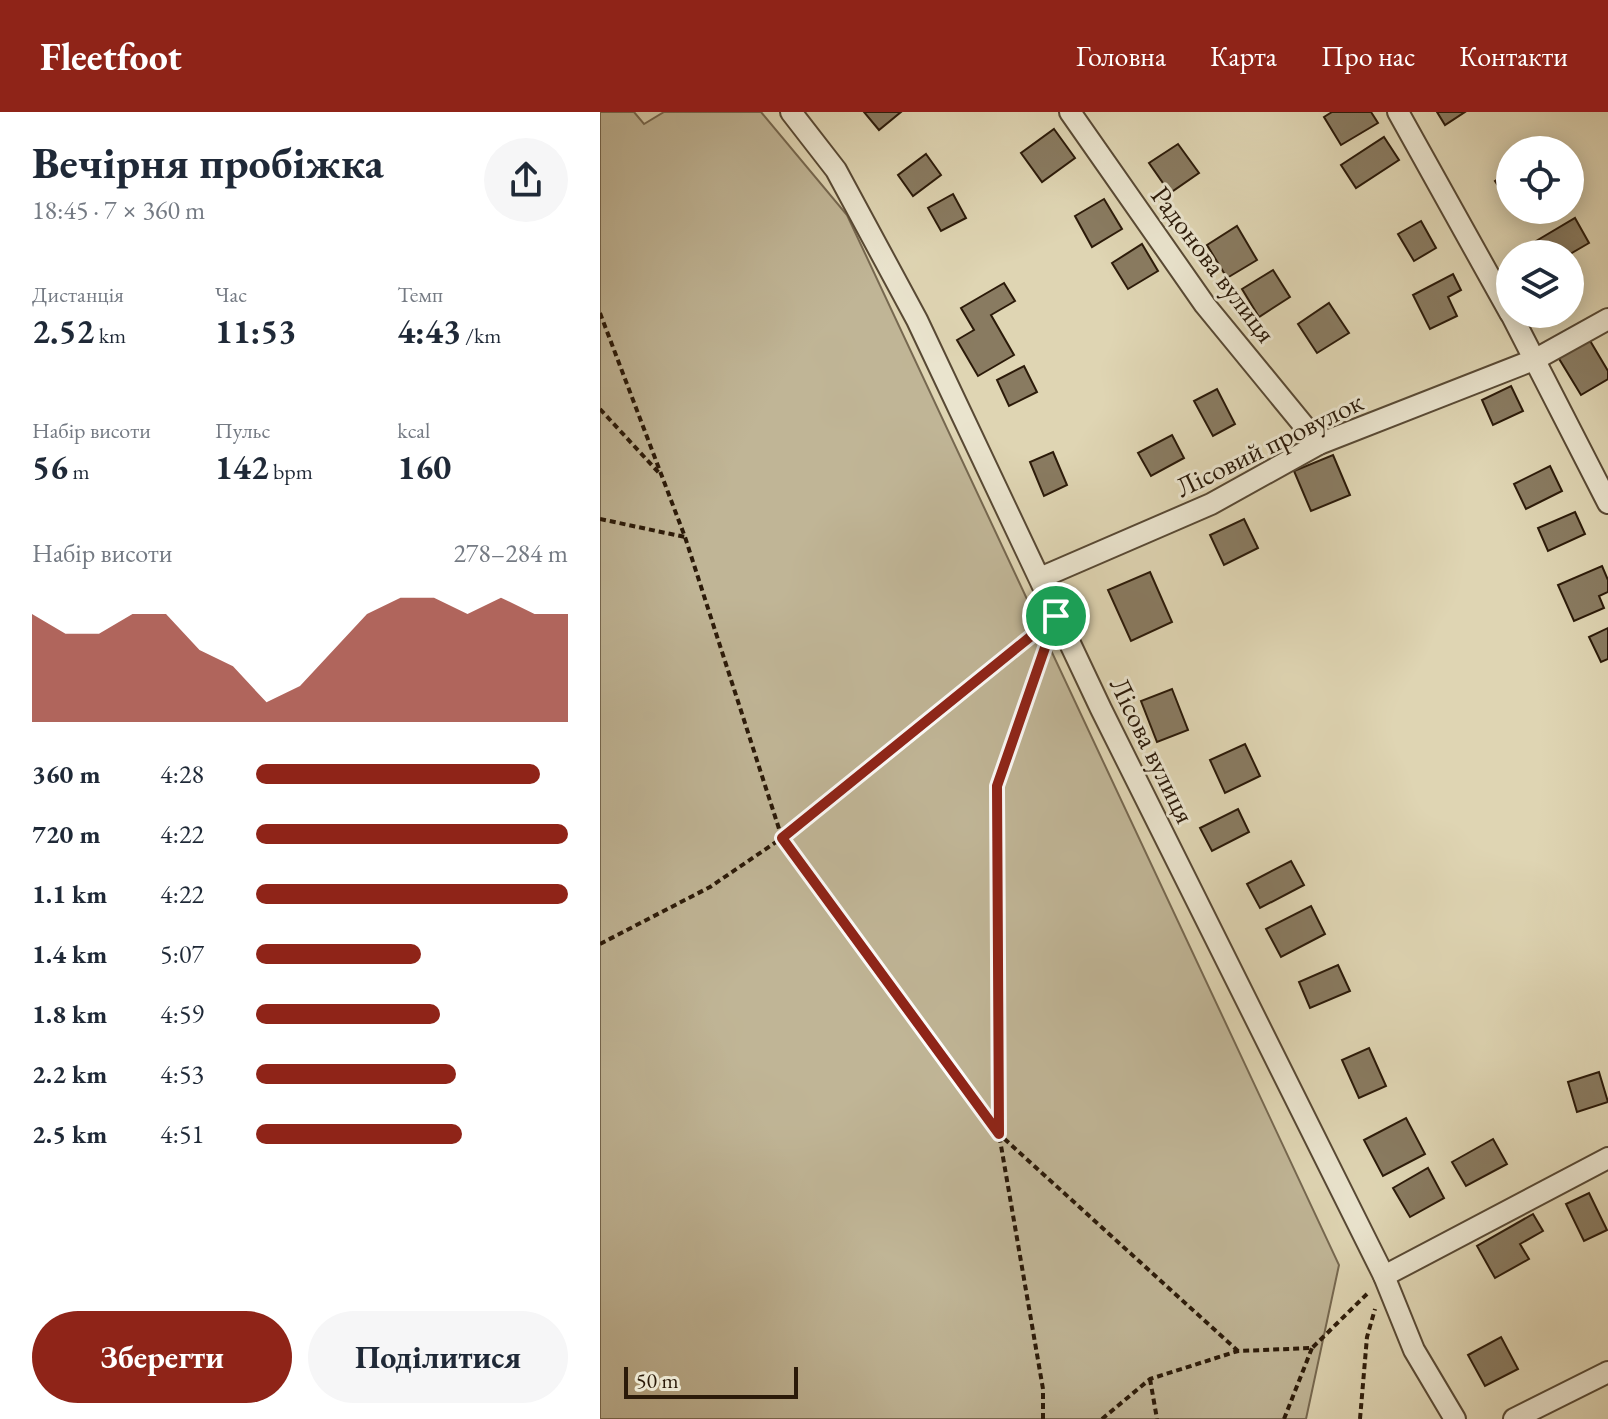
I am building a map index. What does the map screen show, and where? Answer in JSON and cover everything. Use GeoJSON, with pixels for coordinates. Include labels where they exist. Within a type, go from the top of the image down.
{"type":"FeatureCollection","features":[{"type":"Feature","properties":{"kind":"street","name":"Лісова вулиця"},"geometry":{"type":"LineString","coordinates":[[791,112],[836,170],[917,320],[1056,616],[1384,1276],[1414,1350],[1455,1419]]}},
{"type":"Feature","properties":{"kind":"street","name":"Радонова вулиця"},"geometry":{"type":"LineString","coordinates":[[1070,112],[1205,305],[1319,444]]}},
{"type":"Feature","properties":{"kind":"street"},"geometry":{"type":"LineString","coordinates":[[1398,112],[1496,289]]}},
{"type":"Feature","properties":{"kind":"street","name":"Лісовий провулок"},"geometry":{"type":"LineString","coordinates":[[1040,578],[1211,504],[1319,444],[1536,359],[1608,319]]}},
{"type":"Feature","properties":{"kind":"street"},"geometry":{"type":"LineString","coordinates":[[1518,328],[1608,503]]}},
{"type":"Feature","properties":{"kind":"street"},"geometry":{"type":"LineString","coordinates":[[1384,1276],[1608,1158]]}},
{"type":"Feature","properties":{"kind":"street"},"geometry":{"type":"LineString","coordinates":[[1514,1419],[1608,1372]]}},
{"type":"Feature","properties":{"kind":"path"},"geometry":{"type":"LineString","coordinates":[[600,313],[685,537],[782,838],[999,1134],[1238,1351]]}},
{"type":"Feature","properties":{"kind":"path"},"geometry":{"type":"LineString","coordinates":[[600,409],[662,476]]}},
{"type":"Feature","properties":{"kind":"path"},"geometry":{"type":"LineString","coordinates":[[600,519],[685,537]]}},
{"type":"Feature","properties":{"kind":"path"},"geometry":{"type":"LineString","coordinates":[[600,944],[710,887],[782,838],[1056,616]]}},
{"type":"Feature","properties":{"kind":"path"},"geometry":{"type":"LineString","coordinates":[[1043,1419],[1043,1389],[999,1134],[997,786],[1056,616]]}},
{"type":"Feature","properties":{"kind":"path"},"geometry":{"type":"LineString","coordinates":[[1284,1419],[1312,1348],[1384,1276]]}},
{"type":"Feature","properties":{"kind":"path"},"geometry":{"type":"LineString","coordinates":[[1360,1419],[1367,1337],[1384,1276]]}},
{"type":"Feature","properties":{"kind":"path"},"geometry":{"type":"LineString","coordinates":[[1102,1419],[1150,1379],[1238,1351],[1312,1348]]}},
{"type":"Feature","properties":{"kind":"path"},"geometry":{"type":"LineString","coordinates":[[1150,1379],[1157,1419]]}},
{"type":"Feature","properties":{"kind":"shaded area"},"geometry":{"type":"Polygon","coordinates":[[[600,112],[634,112],[644,124],[664,112],[761,112],[847,215],[1339,1265],[1306,1419],[600,1419],[600,112]]]}},
{"type":"Feature","properties":{"kind":"building"},"geometry":{"type":"Polygon","coordinates":[[[864,112],[901,112],[879,130],[864,112]]]}},
{"type":"Feature","properties":{"kind":"building"},"geometry":{"type":"Polygon","coordinates":[[[1332,112],[1371,112],[1378,123],[1341,145],[1324,117],[1332,112]]]}},
{"type":"Feature","properties":{"kind":"building"},"geometry":{"type":"Polygon","coordinates":[[[1437,112],[1465,112],[1445,125],[1437,112]]]}},
{"type":"Feature","properties":{"kind":"building"},"geometry":{"type":"Polygon","coordinates":[[[1054,129],[1075,158],[1042,182],[1021,153],[1054,129]]]}},
{"type":"Feature","properties":{"kind":"building"},"geometry":{"type":"Polygon","coordinates":[[[1384,137],[1399,160],[1356,188],[1341,165],[1384,137]]]}},
{"type":"Feature","properties":{"kind":"building"},"geometry":{"type":"Polygon","coordinates":[[[1178,144],[1199,173],[1170,193],[1149,163],[1178,144]]]}},
{"type":"Feature","properties":{"kind":"building"},"geometry":{"type":"Polygon","coordinates":[[[926,154],[941,175],[913,196],[898,175],[926,154]]]}},
{"type":"Feature","properties":{"kind":"building"},"geometry":{"type":"Polygon","coordinates":[[[953,194],[966,218],[941,231],[928,208],[953,194]]]}},
{"type":"Feature","properties":{"kind":"building"},"geometry":{"type":"Polygon","coordinates":[[[1104,199],[1122,229],[1092,247],[1075,216],[1104,199]]]}},
{"type":"Feature","properties":{"kind":"building"},"geometry":{"type":"Polygon","coordinates":[[[1421,221],[1436,248],[1414,261],[1398,234],[1421,221]]]}},
{"type":"Feature","properties":{"kind":"building"},"geometry":{"type":"Polygon","coordinates":[[[1565,224],[1578,224],[1589,243],[1584,246],[1584,240],[1538,240],[1565,224]]]}},
{"type":"Feature","properties":{"kind":"building"},"geometry":{"type":"Polygon","coordinates":[[[1237,226],[1257,260],[1227,278],[1207,245],[1237,226]]]}},
{"type":"Feature","properties":{"kind":"building"},"geometry":{"type":"Polygon","coordinates":[[[1142,244],[1158,271],[1128,289],[1112,263],[1142,244]]]}},
{"type":"Feature","properties":{"kind":"building"},"geometry":{"type":"Polygon","coordinates":[[[1273,270],[1290,297],[1259,317],[1242,289],[1273,270]]]}},
{"type":"Feature","properties":{"kind":"building"},"geometry":{"type":"Polygon","coordinates":[[[1453,274],[1461,290],[1448,297],[1457,316],[1430,329],[1413,295],[1453,274]]]}},
{"type":"Feature","properties":{"kind":"building"},"geometry":{"type":"Polygon","coordinates":[[[1004,283],[1015,301],[991,315],[1014,355],[978,376],[957,340],[974,330],[961,308],[1004,283]]]}},
{"type":"Feature","properties":{"kind":"building"},"geometry":{"type":"Polygon","coordinates":[[[1329,303],[1349,333],[1317,353],[1298,324],[1329,303]]]}},
{"type":"Feature","properties":{"kind":"building"},"geometry":{"type":"Polygon","coordinates":[[[1589,339],[1608,371],[1608,379],[1581,395],[1558,357],[1589,339]]]}},
{"type":"Feature","properties":{"kind":"building"},"geometry":{"type":"Polygon","coordinates":[[[1024,366],[1037,392],[1009,406],[997,380],[1024,366]]]}},
{"type":"Feature","properties":{"kind":"building"},"geometry":{"type":"Polygon","coordinates":[[[1511,386],[1523,411],[1493,425],[1482,400],[1511,386]]]}},
{"type":"Feature","properties":{"kind":"building"},"geometry":{"type":"Polygon","coordinates":[[[1217,389],[1235,424],[1213,436],[1194,401],[1217,389]]]}},
{"type":"Feature","properties":{"kind":"building"},"geometry":{"type":"Polygon","coordinates":[[[1172,435],[1184,458],[1151,476],[1138,453],[1172,435]]]}},
{"type":"Feature","properties":{"kind":"building"},"geometry":{"type":"Polygon","coordinates":[[[1053,452],[1067,485],[1044,496],[1030,462],[1053,452]]]}},
{"type":"Feature","properties":{"kind":"building"},"geometry":{"type":"Polygon","coordinates":[[[1333,455],[1350,495],[1311,511],[1294,471],[1333,455]]]}},
{"type":"Feature","properties":{"kind":"building"},"geometry":{"type":"Polygon","coordinates":[[[1550,466],[1562,491],[1526,509],[1514,484],[1550,466]]]}},
{"type":"Feature","properties":{"kind":"building"},"geometry":{"type":"Polygon","coordinates":[[[1575,512],[1585,534],[1548,551],[1538,528],[1575,512]]]}},
{"type":"Feature","properties":{"kind":"building"},"geometry":{"type":"Polygon","coordinates":[[[1244,519],[1258,548],[1224,565],[1210,535],[1244,519]]]}},
{"type":"Feature","properties":{"kind":"building"},"geometry":{"type":"Polygon","coordinates":[[[1602,566],[1608,580],[1608,592],[1599,596],[1604,608],[1574,621],[1558,585],[1602,566]]]}},
{"type":"Feature","properties":{"kind":"building"},"geometry":{"type":"Polygon","coordinates":[[[1150,572],[1172,622],[1131,641],[1108,590],[1150,572]]]}},
{"type":"Feature","properties":{"kind":"building"},"geometry":{"type":"Polygon","coordinates":[[[1608,628],[1608,659],[1601,662],[1589,637],[1608,628]]]}},
{"type":"Feature","properties":{"kind":"building"},"geometry":{"type":"Polygon","coordinates":[[[1172,689],[1188,730],[1157,742],[1141,701],[1172,689]]]}},
{"type":"Feature","properties":{"kind":"building"},"geometry":{"type":"Polygon","coordinates":[[[1245,744],[1260,776],[1225,793],[1210,760],[1245,744]]]}},
{"type":"Feature","properties":{"kind":"building"},"geometry":{"type":"Polygon","coordinates":[[[1238,809],[1249,832],[1212,851],[1200,828],[1238,809]]]}},
{"type":"Feature","properties":{"kind":"building"},"geometry":{"type":"Polygon","coordinates":[[[1291,861],[1304,885],[1260,908],[1247,884],[1291,861]]]}},
{"type":"Feature","properties":{"kind":"building"},"geometry":{"type":"Polygon","coordinates":[[[1311,906],[1325,934],[1281,957],[1266,929],[1311,906]]]}},
{"type":"Feature","properties":{"kind":"building"},"geometry":{"type":"Polygon","coordinates":[[[1338,965],[1350,991],[1310,1008],[1299,982],[1338,965]]]}},
{"type":"Feature","properties":{"kind":"building"},"geometry":{"type":"Polygon","coordinates":[[[1369,1048],[1386,1086],[1359,1098],[1342,1060],[1369,1048]]]}},
{"type":"Feature","properties":{"kind":"building"},"geometry":{"type":"Polygon","coordinates":[[[1599,1072],[1608,1102],[1577,1112],[1568,1082],[1599,1072]]]}},
{"type":"Feature","properties":{"kind":"building"},"geometry":{"type":"Polygon","coordinates":[[[1406,1118],[1425,1154],[1383,1176],[1364,1140],[1406,1118]]]}},
{"type":"Feature","properties":{"kind":"building"},"geometry":{"type":"Polygon","coordinates":[[[1493,1139],[1507,1164],[1466,1186],[1452,1162],[1493,1139]]]}},
{"type":"Feature","properties":{"kind":"building"},"geometry":{"type":"Polygon","coordinates":[[[1428,1168],[1444,1198],[1410,1217],[1393,1188],[1428,1168]]]}},
{"type":"Feature","properties":{"kind":"building"},"geometry":{"type":"Polygon","coordinates":[[[1589,1193],[1607,1230],[1584,1241],[1566,1204],[1589,1193]]]}},
{"type":"Feature","properties":{"kind":"building"},"geometry":{"type":"Polygon","coordinates":[[[1533,1214],[1543,1231],[1520,1244],[1529,1259],[1495,1278],[1477,1246],[1533,1214]]]}},
{"type":"Feature","properties":{"kind":"building"},"geometry":{"type":"Polygon","coordinates":[[[1501,1337],[1518,1369],[1485,1386],[1468,1355],[1501,1337]]]}},
{"type":"Feature","properties":{"kind":"route"},"geometry":{"type":"LineString","coordinates":[[1056,616],[997,786],[999,1134],[782,838],[1056,616]]}}]}
